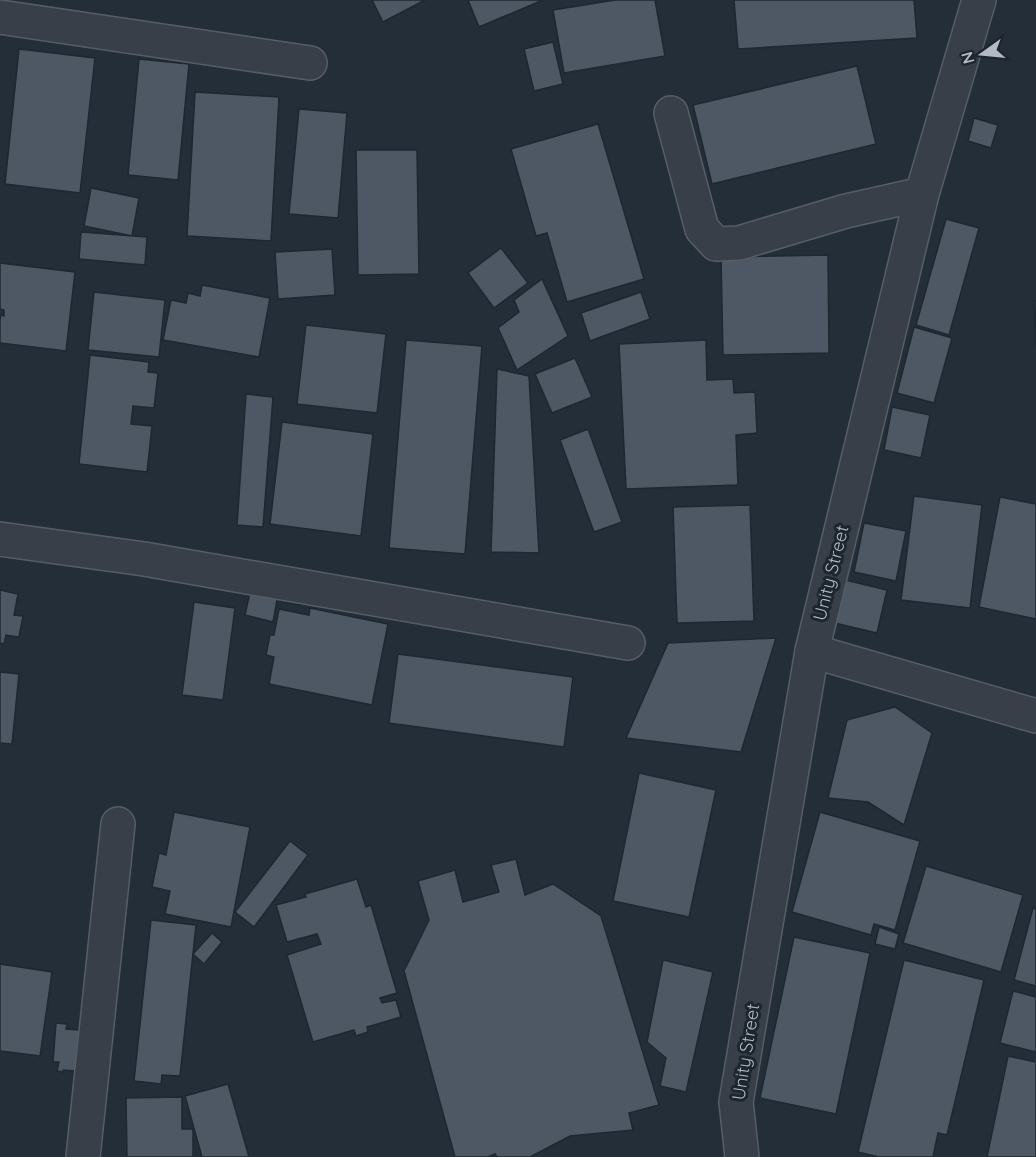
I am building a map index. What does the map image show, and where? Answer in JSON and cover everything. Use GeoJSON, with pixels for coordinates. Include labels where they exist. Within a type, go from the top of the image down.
{"type":"FeatureCollection","features":[{"type":"Feature","properties":{"kind":"street","name":"Unity Street"},"geometry":{"type":"LineString","coordinates":[[742,1157],[736,1102],[812,651],[922,194],[979,0]]}},
{"type":"Feature","properties":{"kind":"street"},"geometry":{"type":"LineString","coordinates":[[0,17],[310,63]]}},
{"type":"Feature","properties":{"kind":"street"},"geometry":{"type":"LineString","coordinates":[[671,113],[702,229],[716,244],[739,243],[846,211],[922,194]]}},
{"type":"Feature","properties":{"kind":"street"},"geometry":{"type":"LineString","coordinates":[[0,539],[144,559],[628,643]]}},
{"type":"Feature","properties":{"kind":"street"},"geometry":{"type":"LineString","coordinates":[[812,651],[1036,716]]}},
{"type":"Feature","properties":{"kind":"street"},"geometry":{"type":"LineString","coordinates":[[83,1157],[118,824]]}},
{"type":"Feature","properties":{"kind":"building"},"geometry":{"type":"Polygon","coordinates":[[[372,0],[425,0],[383,22],[372,0]]]}},
{"type":"Feature","properties":{"kind":"building"},"geometry":{"type":"Polygon","coordinates":[[[468,0],[543,0],[479,27],[468,0]]]}},
{"type":"Feature","properties":{"kind":"building"},"geometry":{"type":"Polygon","coordinates":[[[615,0],[655,0],[665,56],[564,73],[553,10],[615,0]]]}},
{"type":"Feature","properties":{"kind":"building"},"geometry":{"type":"Polygon","coordinates":[[[734,0],[914,0],[917,38],[738,49],[734,0]]]}},
{"type":"Feature","properties":{"kind":"building"},"geometry":{"type":"Polygon","coordinates":[[[553,42],[563,84],[534,91],[524,49],[553,42]]]}},
{"type":"Feature","properties":{"kind":"building"},"geometry":{"type":"Polygon","coordinates":[[[19,49],[95,58],[80,193],[5,184],[19,49]]]}},
{"type":"Feature","properties":{"kind":"building"},"geometry":{"type":"Polygon","coordinates":[[[139,59],[189,64],[178,180],[128,175],[139,59]]]}},
{"type":"Feature","properties":{"kind":"building"},"geometry":{"type":"Polygon","coordinates":[[[857,66],[876,144],[712,184],[693,105],[857,66]]]}},
{"type":"Feature","properties":{"kind":"building"},"geometry":{"type":"Polygon","coordinates":[[[195,92],[279,97],[271,241],[187,236],[195,92]]]}},
{"type":"Feature","properties":{"kind":"building"},"geometry":{"type":"Polygon","coordinates":[[[299,109],[347,113],[338,218],[289,214],[299,109]]]}},
{"type":"Feature","properties":{"kind":"building"},"geometry":{"type":"Polygon","coordinates":[[[974,118],[998,125],[991,148],[968,141],[974,118]]]}},
{"type":"Feature","properties":{"kind":"building"},"geometry":{"type":"Polygon","coordinates":[[[598,124],[644,279],[567,302],[547,233],[536,236],[511,149],[598,124]]]}},
{"type":"Feature","properties":{"kind":"building"},"geometry":{"type":"Polygon","coordinates":[[[356,150],[417,150],[419,274],[358,275],[356,150]]]}},
{"type":"Feature","properties":{"kind":"building"},"geometry":{"type":"Polygon","coordinates":[[[91,188],[139,198],[132,236],[84,226],[91,188]]]}},
{"type":"Feature","properties":{"kind":"building"},"geometry":{"type":"Polygon","coordinates":[[[946,219],[979,228],[949,335],[916,325],[946,219]]]}},
{"type":"Feature","properties":{"kind":"building"},"geometry":{"type":"Polygon","coordinates":[[[81,232],[147,237],[145,265],[79,259],[81,232]]]}},
{"type":"Feature","properties":{"kind":"building"},"geometry":{"type":"Polygon","coordinates":[[[501,248],[528,283],[494,308],[468,273],[501,248]]]}},
{"type":"Feature","properties":{"kind":"building"},"geometry":{"type":"Polygon","coordinates":[[[332,249],[335,295],[278,299],[275,252],[332,249]]]}},
{"type":"Feature","properties":{"kind":"building"},"geometry":{"type":"Polygon","coordinates":[[[828,255],[829,353],[723,355],[721,257],[828,255]]]}},
{"type":"Feature","properties":{"kind":"building"},"geometry":{"type":"Polygon","coordinates":[[[0,263],[75,272],[66,351],[0,343],[0,319],[1,315],[4,316],[4,310],[0,309],[0,263]]]}},
{"type":"Feature","properties":{"kind":"building"},"geometry":{"type":"Polygon","coordinates":[[[542,279],[568,336],[517,370],[498,328],[519,312],[514,300],[542,279]]]}},
{"type":"Feature","properties":{"kind":"building"},"geometry":{"type":"Polygon","coordinates":[[[202,285],[270,298],[259,357],[163,340],[171,300],[186,303],[188,293],[200,296],[202,285]]]}},
{"type":"Feature","properties":{"kind":"building"},"geometry":{"type":"Polygon","coordinates":[[[94,292],[165,300],[159,357],[88,350],[94,292]]]}},
{"type":"Feature","properties":{"kind":"building"},"geometry":{"type":"Polygon","coordinates":[[[641,292],[650,319],[590,341],[581,313],[641,292]]]}},
{"type":"Feature","properties":{"kind":"building"},"geometry":{"type":"Polygon","coordinates":[[[1034,301],[1036,301],[1036,346],[1034,301]]]}},
{"type":"Feature","properties":{"kind":"building"},"geometry":{"type":"Polygon","coordinates":[[[306,325],[386,334],[377,413],[297,404],[306,325]]]}},
{"type":"Feature","properties":{"kind":"building"},"geometry":{"type":"Polygon","coordinates":[[[914,327],[952,338],[934,403],[897,393],[914,327]]]}},
{"type":"Feature","properties":{"kind":"building"},"geometry":{"type":"Polygon","coordinates":[[[406,340],[482,346],[465,554],[389,548],[406,340]]]}},
{"type":"Feature","properties":{"kind":"building"},"geometry":{"type":"Polygon","coordinates":[[[706,340],[707,380],[733,379],[734,393],[755,392],[757,433],[736,435],[738,485],[626,489],[619,344],[706,340]]]}},
{"type":"Feature","properties":{"kind":"building"},"geometry":{"type":"Polygon","coordinates":[[[90,355],[149,362],[148,372],[158,373],[154,408],[133,406],[131,424],[152,426],[147,472],[79,464],[90,355]]]}},
{"type":"Feature","properties":{"kind":"building"},"geometry":{"type":"Polygon","coordinates":[[[575,358],[592,397],[552,413],[535,374],[575,358]]]}},
{"type":"Feature","properties":{"kind":"building"},"geometry":{"type":"Polygon","coordinates":[[[497,369],[529,376],[539,553],[491,552],[497,369]]]}},
{"type":"Feature","properties":{"kind":"building"},"geometry":{"type":"Polygon","coordinates":[[[246,394],[273,397],[263,527],[237,525],[246,394]]]}},
{"type":"Feature","properties":{"kind":"building"},"geometry":{"type":"Polygon","coordinates":[[[892,407],[930,415],[921,458],[884,450],[892,407]]]}},
{"type":"Feature","properties":{"kind":"building"},"geometry":{"type":"Polygon","coordinates":[[[282,422],[373,434],[361,536],[270,524],[282,422]]]}},
{"type":"Feature","properties":{"kind":"building"},"geometry":{"type":"Polygon","coordinates":[[[588,429],[622,522],[594,532],[560,440],[588,429]]]}},
{"type":"Feature","properties":{"kind":"building"},"geometry":{"type":"Polygon","coordinates":[[[914,496],[982,505],[970,608],[901,600],[914,496]]]}},
{"type":"Feature","properties":{"kind":"building"},"geometry":{"type":"Polygon","coordinates":[[[1000,497],[1036,504],[1036,619],[979,607],[1000,497]]]}},
{"type":"Feature","properties":{"kind":"building"},"geometry":{"type":"Polygon","coordinates":[[[750,505],[754,621],[677,623],[673,507],[750,505]]]}},
{"type":"Feature","properties":{"kind":"building"},"geometry":{"type":"Polygon","coordinates":[[[864,523],[906,531],[896,581],[854,572],[864,523]]]}},
{"type":"Feature","properties":{"kind":"building"},"geometry":{"type":"Polygon","coordinates":[[[837,578],[887,590],[877,633],[826,621],[837,578]]]}},
{"type":"Feature","properties":{"kind":"building"},"geometry":{"type":"Polygon","coordinates":[[[252,583],[302,594],[300,605],[277,600],[273,622],[245,615],[252,583]]]}},
{"type":"Feature","properties":{"kind":"building"},"geometry":{"type":"Polygon","coordinates":[[[0,590],[18,594],[14,615],[23,616],[19,637],[6,635],[4,644],[0,643],[0,590]]]}},
{"type":"Feature","properties":{"kind":"building"},"geometry":{"type":"Polygon","coordinates":[[[194,602],[235,608],[223,700],[182,695],[194,602]]]}},
{"type":"Feature","properties":{"kind":"building"},"geometry":{"type":"Polygon","coordinates":[[[310,608],[388,624],[372,705],[269,684],[274,657],[266,655],[270,635],[274,635],[279,609],[309,615],[310,608]]]}},
{"type":"Feature","properties":{"kind":"building"},"geometry":{"type":"Polygon","coordinates":[[[776,638],[741,752],[626,738],[668,643],[776,638]]]}},
{"type":"Feature","properties":{"kind":"building"},"geometry":{"type":"Polygon","coordinates":[[[398,654],[573,677],[564,747],[389,723],[398,654]]]}},
{"type":"Feature","properties":{"kind":"building"},"geometry":{"type":"Polygon","coordinates":[[[0,672],[19,674],[12,744],[0,743],[0,672]]]}},
{"type":"Feature","properties":{"kind":"building"},"geometry":{"type":"Polygon","coordinates":[[[895,707],[932,733],[904,825],[868,802],[828,798],[847,720],[895,707]]]}},
{"type":"Feature","properties":{"kind":"building"},"geometry":{"type":"Polygon","coordinates":[[[639,773],[716,790],[689,917],[613,901],[639,773]]]}},
{"type":"Feature","properties":{"kind":"building"},"geometry":{"type":"Polygon","coordinates":[[[174,812],[250,827],[231,927],[165,914],[170,891],[152,887],[159,853],[166,855],[174,812]]]}},
{"type":"Feature","properties":{"kind":"building"},"geometry":{"type":"Polygon","coordinates":[[[820,812],[920,841],[895,930],[874,924],[871,935],[792,912],[820,812]]]}},
{"type":"Feature","properties":{"kind":"building"},"geometry":{"type":"Polygon","coordinates":[[[290,841],[308,855],[254,927],[235,912],[290,841]]]}},
{"type":"Feature","properties":{"kind":"building"},"geometry":{"type":"Polygon","coordinates":[[[516,859],[525,895],[553,884],[601,916],[659,1105],[629,1113],[633,1130],[570,1136],[530,1157],[497,1157],[495,1154],[488,1157],[455,1157],[404,971],[429,920],[418,881],[455,870],[463,902],[499,892],[491,865],[516,859]]]}},
{"type":"Feature","properties":{"kind":"building"},"geometry":{"type":"Polygon","coordinates":[[[926,866],[1023,895],[1001,972],[903,943],[926,866]]]}},
{"type":"Feature","properties":{"kind":"building"},"geometry":{"type":"Polygon","coordinates":[[[357,879],[366,907],[371,905],[397,993],[380,998],[382,1003],[396,1000],[401,1017],[367,1027],[368,1032],[356,1036],[354,1030],[313,1042],[287,955],[321,944],[317,934],[287,942],[276,905],[357,879]]]}},
{"type":"Feature","properties":{"kind":"building"},"geometry":{"type":"Polygon","coordinates":[[[1033,908],[1036,909],[1036,986],[1014,980],[1033,908]]]}},
{"type":"Feature","properties":{"kind":"building"},"geometry":{"type":"Polygon","coordinates":[[[151,920],[196,925],[180,1076],[162,1075],[161,1084],[134,1081],[151,920]]]}},
{"type":"Feature","properties":{"kind":"building"},"geometry":{"type":"Polygon","coordinates":[[[879,927],[899,934],[895,949],[875,944],[879,927]]]}},
{"type":"Feature","properties":{"kind":"building"},"geometry":{"type":"Polygon","coordinates":[[[212,933],[222,942],[204,964],[193,954],[212,933]]]}},
{"type":"Feature","properties":{"kind":"building"},"geometry":{"type":"Polygon","coordinates":[[[794,937],[870,953],[836,1114],[760,1098],[794,937]]]}},
{"type":"Feature","properties":{"kind":"building"},"geometry":{"type":"Polygon","coordinates":[[[663,960],[713,972],[686,1092],[660,1086],[666,1058],[647,1042],[663,960]]]}},
{"type":"Feature","properties":{"kind":"building"},"geometry":{"type":"Polygon","coordinates":[[[904,960],[984,980],[947,1135],[938,1133],[933,1157],[879,1157],[858,1152],[904,960]]]}},
{"type":"Feature","properties":{"kind":"building"},"geometry":{"type":"Polygon","coordinates":[[[0,964],[52,972],[40,1056],[0,1051],[0,964]]]}},
{"type":"Feature","properties":{"kind":"building"},"geometry":{"type":"Polygon","coordinates":[[[1013,991],[1036,997],[1036,1052],[1000,1043],[1013,991]]]}},
{"type":"Feature","properties":{"kind":"building"},"geometry":{"type":"Polygon","coordinates":[[[56,1023],[67,1024],[66,1029],[80,1030],[77,1071],[57,1071],[59,1062],[53,1062],[56,1023]]]}},
{"type":"Feature","properties":{"kind":"building"},"geometry":{"type":"Polygon","coordinates":[[[1008,1056],[1036,1062],[1036,1157],[987,1157],[1008,1056]]]}},
{"type":"Feature","properties":{"kind":"building"},"geometry":{"type":"Polygon","coordinates":[[[228,1084],[249,1157],[202,1157],[185,1096],[228,1084]]]}},
{"type":"Feature","properties":{"kind":"building"},"geometry":{"type":"Polygon","coordinates":[[[182,1097],[182,1129],[193,1129],[193,1157],[127,1157],[126,1098],[182,1097]]]}}]}
